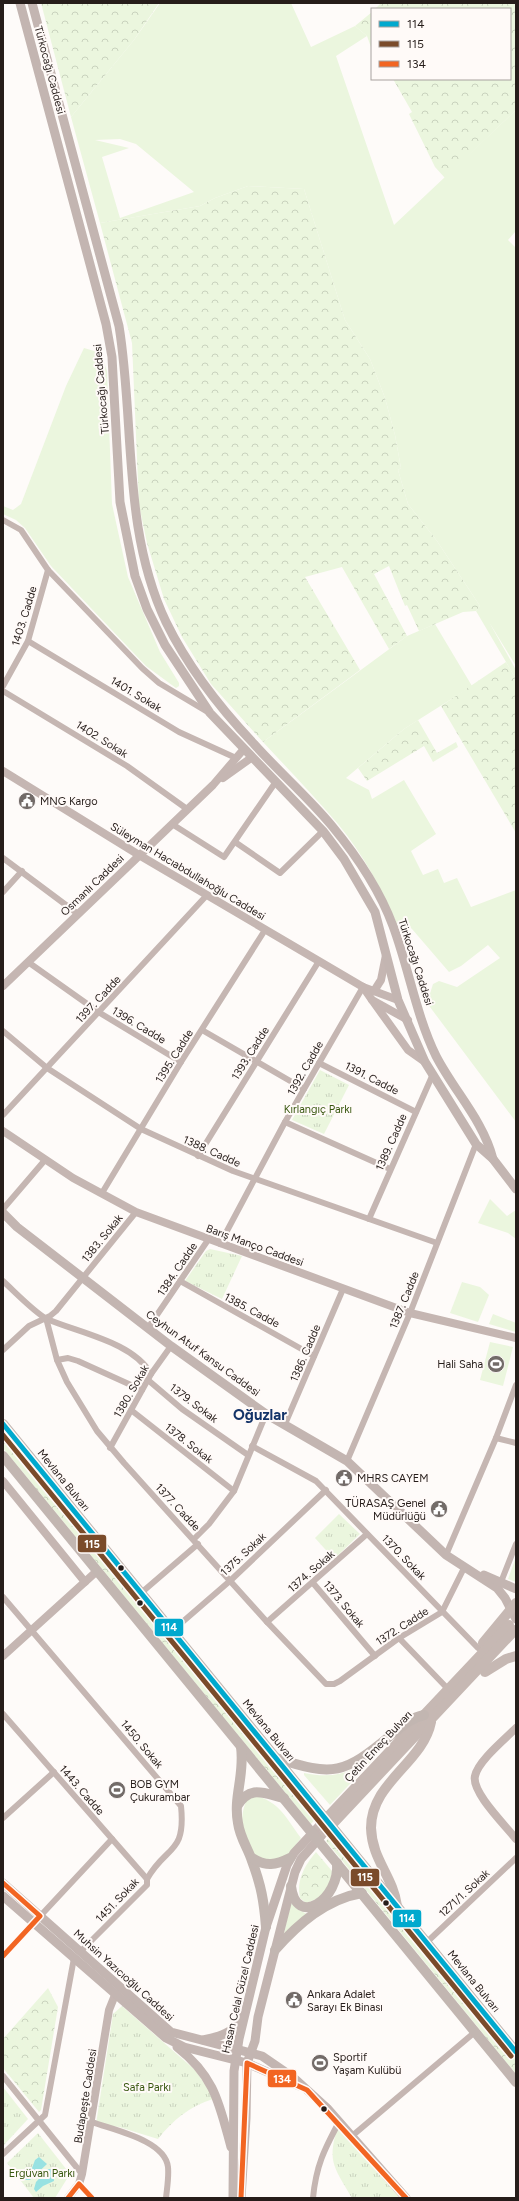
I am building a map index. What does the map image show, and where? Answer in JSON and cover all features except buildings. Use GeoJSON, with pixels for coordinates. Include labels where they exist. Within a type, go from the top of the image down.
{"type":"FeatureCollection","features":[{"type":"Feature","properties":{"kind":"highway","name":"Mevlana Bulvarı"},"geometry":{"type":"LineString","coordinates":[[3,1424],[516,2052]]}},
{"type":"Feature","properties":{"kind":"highway"},"geometry":{"type":"LineString","coordinates":[[3,1456],[516,2082]]}},
{"type":"Feature","properties":{"kind":"highway"},"geometry":{"type":"LineString","coordinates":[[275,1757],[320,1769],[346,1767],[359,1761],[407,1722],[428,1717]]}},
{"type":"Feature","properties":{"kind":"highway"},"geometry":{"type":"LineString","coordinates":[[241,1747],[243,1771],[237,1806],[240,1834],[252,1858],[264,1895],[266,1927]]}},
{"type":"Feature","properties":{"kind":"highway"},"geometry":{"type":"LineString","coordinates":[[237,1806],[245,1795],[253,1792],[284,1798]]}},
{"type":"Feature","properties":{"kind":"highway"},"geometry":{"type":"LineString","coordinates":[[252,1858],[262,1864],[271,1865],[290,1858]]}},
{"type":"Feature","properties":{"kind":"highway"},"geometry":{"type":"LineString","coordinates":[[291,1886],[294,1896],[300,1904],[306,1907],[318,1904],[332,1890],[337,1876],[337,1863]]}},
{"type":"Feature","properties":{"kind":"highway"},"geometry":{"type":"LineString","coordinates":[[275,1950],[290,1934],[317,1912],[339,1899],[362,1894]]}},
{"type":"Feature","properties":{"kind":"main road","name":"Türkocağı Caddesi"},"geometry":{"type":"LineString","coordinates":[[20,3],[106,324],[112,357],[120,502],[135,576],[147,609],[165,645],[210,713],[243,750],[323,831],[366,895],[375,912],[398,1000],[425,1062],[476,1144],[493,1159],[516,1189]]}},
{"type":"Feature","properties":{"kind":"main road","name":"Türkocağı Caddesi"},"geometry":{"type":"LineString","coordinates":[[32,3],[108,280],[119,326],[124,358],[133,502],[138,528],[156,596],[166,621],[204,685],[260,751],[313,805],[340,836],[374,889],[393,925],[416,1003],[445,1073],[486,1134],[493,1159]]}},
{"type":"Feature","properties":{"kind":"main road"},"geometry":{"type":"LineString","coordinates":[[56,137],[66,130]]}},
{"type":"Feature","properties":{"kind":"main road"},"geometry":{"type":"LineString","coordinates":[[112,357],[124,358]]}},
{"type":"Feature","properties":{"kind":"main road"},"geometry":{"type":"LineString","coordinates":[[243,750],[252,742]]}},
{"type":"Feature","properties":{"kind":"main road"},"geometry":{"type":"LineString","coordinates":[[251,758],[260,751]]}},
{"type":"Feature","properties":{"kind":"main road"},"geometry":{"type":"LineString","coordinates":[[380,929],[393,925]]}},
{"type":"Feature","properties":{"kind":"main road"},"geometry":{"type":"LineString","coordinates":[[398,1000],[416,1003]]}},
{"type":"Feature","properties":{"kind":"main road"},"geometry":{"type":"LineString","coordinates":[[408,1020],[422,1020]]}},
{"type":"Feature","properties":{"kind":"main road","name":"Ceyhun Atuf Kansu Caddesi"},"geometry":{"type":"LineString","coordinates":[[3,1213],[17,1227],[171,1346],[266,1414],[347,1461],[446,1555],[497,1588],[514,1606],[514,1628]]}},
{"type":"Feature","properties":{"kind":"main road","name":"Ceyhun Atuf Kansu Caddesi"},"geometry":{"type":"LineString","coordinates":[[464,1568],[516,1589]]}},
{"type":"Feature","properties":{"kind":"main road","name":"Çetin Emeç Bulvarı"},"geometry":{"type":"LineString","coordinates":[[454,1687],[464,1664],[514,1606]]}},
{"type":"Feature","properties":{"kind":"main road","name":"Çetin Emeç Bulvarı"},"geometry":{"type":"LineString","coordinates":[[454,1687],[472,1683],[485,1672],[514,1628]]}},
{"type":"Feature","properties":{"kind":"main road","name":"Çetin Emeç Bulvarı"},"geometry":{"type":"LineString","coordinates":[[323,1829],[411,1736],[454,1687],[514,1628]]}},
{"type":"Feature","properties":{"kind":"main road"},"geometry":{"type":"LineString","coordinates":[[485,1672],[506,1659],[516,1656]]}},
{"type":"Feature","properties":{"kind":"main road"},"geometry":{"type":"LineString","coordinates":[[397,1906],[392,1885],[374,1852],[371,1827],[375,1805],[383,1791],[426,1738],[428,1717]]}},
{"type":"Feature","properties":{"kind":"main road","name":"Hasan Celal Güzel Caddesi"},"geometry":{"type":"LineString","coordinates":[[233,2198],[237,2050],[266,1927],[290,1858],[301,1852],[323,1829]]}},
{"type":"Feature","properties":{"kind":"main road","name":"Hasan Celal Güzel Caddesi"},"geometry":{"type":"LineString","coordinates":[[241,2198],[246,2118],[247,2063],[291,1886],[301,1852]]}},
{"type":"Feature","properties":{"kind":"main road","name":"Muhsin Yazıcıoğlu Caddesi"},"geometry":{"type":"LineString","coordinates":[[3,1883],[37,1919],[161,2026],[171,2032],[262,2056],[307,2090],[352,2136],[406,2198]]}},
{"type":"Feature","properties":{"kind":"main road","name":"Muhsin Yazıcıoğlu Caddesi"},"geometry":{"type":"LineString","coordinates":[[3,1896],[37,1919]]}},
{"type":"Feature","properties":{"kind":"main road","name":"Muhsin Yazıcıoğlu Caddesi"},"geometry":{"type":"LineString","coordinates":[[77,1955],[115,1994],[166,2038],[184,2047],[247,2063],[307,2090]]}},
{"type":"Feature","properties":{"kind":"main road"},"geometry":{"type":"LineString","coordinates":[[198,2040],[221,2036],[233,2029],[239,2022],[247,2007]]}},
{"type":"Feature","properties":{"kind":"main road"},"geometry":{"type":"LineString","coordinates":[[166,2038],[192,2060],[212,2086],[219,2102],[234,2158]]}},
{"type":"Feature","properties":{"kind":"street"},"geometry":{"type":"LineString","coordinates":[[3,520],[21,530],[48,570],[142,668],[159,683],[210,713]]}},
{"type":"Feature","properties":{"kind":"street","name":"1403. Cadde"},"geometry":{"type":"LineString","coordinates":[[3,686],[28,641],[48,570]]}},
{"type":"Feature","properties":{"kind":"street","name":"1401. Sokak"},"geometry":{"type":"LineString","coordinates":[[28,641],[179,732],[236,758]]}},
{"type":"Feature","properties":{"kind":"street","name":"1402. Sokak"},"geometry":{"type":"LineString","coordinates":[[3,691],[127,766],[187,809]]}},
{"type":"Feature","properties":{"kind":"street","name":"Osmanlı Caddesi"},"geometry":{"type":"LineString","coordinates":[[3,986],[213,785],[243,750]]}},
{"type":"Feature","properties":{"kind":"street","name":"Osmanlı Caddesi"},"geometry":{"type":"LineString","coordinates":[[213,785],[251,758]]}},
{"type":"Feature","properties":{"kind":"street","name":"Süleyman Hacıabdullahoğlu Caddesi"},"geometry":{"type":"LineString","coordinates":[[3,771],[139,855],[363,987],[398,1000]]}},
{"type":"Feature","properties":{"kind":"street"},"geometry":{"type":"LineString","coordinates":[[172,824],[224,857],[275,783]]}},
{"type":"Feature","properties":{"kind":"street"},"geometry":{"type":"LineString","coordinates":[[235,842],[280,873],[323,831]]}},
{"type":"Feature","properties":{"kind":"street"},"geometry":{"type":"LineString","coordinates":[[3,858],[78,914]]}},
{"type":"Feature","properties":{"kind":"street"},"geometry":{"type":"LineString","coordinates":[[3,892],[22,871]]}},
{"type":"Feature","properties":{"kind":"street","name":"1397. Cadde"},"geometry":{"type":"LineString","coordinates":[[3,1115],[100,1013],[207,895]]}},
{"type":"Feature","properties":{"kind":"street","name":"1395. Cadde"},"geometry":{"type":"LineString","coordinates":[[102,1193],[181,1062],[266,930]]}},
{"type":"Feature","properties":{"kind":"street"},"geometry":{"type":"LineString","coordinates":[[374,991],[381,980],[386,952]]}},
{"type":"Feature","properties":{"kind":"street","name":"1393. Cadde"},"geometry":{"type":"LineString","coordinates":[[198,1156],[319,961]]}},
{"type":"Feature","properties":{"kind":"street","name":"1396. Cadde"},"geometry":{"type":"LineString","coordinates":[[28,962],[100,1013],[181,1062]]}},
{"type":"Feature","properties":{"kind":"street","name":"Süleyman Hacıabdullahoğlu Caddesi"},"geometry":{"type":"LineString","coordinates":[[363,987],[372,1000],[408,1020]]}},
{"type":"Feature","properties":{"kind":"street","name":"1392. Cadde"},"geometry":{"type":"LineString","coordinates":[[220,1244],[285,1122],[363,987]]}},
{"type":"Feature","properties":{"kind":"street"},"geometry":{"type":"LineString","coordinates":[[372,1000],[408,1050],[425,1062]]}},
{"type":"Feature","properties":{"kind":"street"},"geometry":{"type":"LineString","coordinates":[[202,1030],[304,1089]]}},
{"type":"Feature","properties":{"kind":"street","name":"1388. Cadde"},"geometry":{"type":"LineString","coordinates":[[3,1031],[47,1068],[141,1129],[198,1156],[254,1179],[437,1243]]}},
{"type":"Feature","properties":{"kind":"street","name":"1391. Cadde"},"geometry":{"type":"LineString","coordinates":[[319,1063],[416,1112]]}},
{"type":"Feature","properties":{"kind":"street","name":"1389. Cadde"},"geometry":{"type":"LineString","coordinates":[[369,1219],[433,1074]]}},
{"type":"Feature","properties":{"kind":"street"},"geometry":{"type":"LineString","coordinates":[[285,1122],[390,1169]]}},
{"type":"Feature","properties":{"kind":"street","name":"Barış Manço Caddesi"},"geometry":{"type":"LineString","coordinates":[[3,1131],[45,1160],[136,1212],[208,1240],[410,1313],[516,1338]]}},
{"type":"Feature","properties":{"kind":"street","name":"1387. Cadde"},"geometry":{"type":"LineString","coordinates":[[347,1461],[410,1313],[476,1144]]}},
{"type":"Feature","properties":{"kind":"street"},"geometry":{"type":"LineString","coordinates":[[3,1209],[45,1160]]}},
{"type":"Feature","properties":{"kind":"street","name":"1383. Sokak"},"geometry":{"type":"LineString","coordinates":[[3,1350],[29,1326],[46,1318],[60,1307],[136,1212]]}},
{"type":"Feature","properties":{"kind":"street","name":"1384. Cadde"},"geometry":{"type":"LineString","coordinates":[[148,1328],[208,1240]]}},
{"type":"Feature","properties":{"kind":"street"},"geometry":{"type":"LineString","coordinates":[[3,1281],[46,1318]]}},
{"type":"Feature","properties":{"kind":"street","name":"1385. Cadde"},"geometry":{"type":"LineString","coordinates":[[180,1282],[314,1356]]}},
{"type":"Feature","properties":{"kind":"street","name":"1386. Cadde"},"geometry":{"type":"LineString","coordinates":[[285,1424],[343,1289]]}},
{"type":"Feature","properties":{"kind":"street","name":"1377. Cadde"},"geometry":{"type":"LineString","coordinates":[[46,1318],[57,1360],[82,1408],[110,1448],[231,1580],[318,1678],[326,1684],[331,1684]]}},
{"type":"Feature","properties":{"kind":"street","name":"1379. Sokak"},"geometry":{"type":"LineString","coordinates":[[46,1318],[79,1330],[133,1355],[145,1364],[150,1377],[182,1409],[248,1455]]}},
{"type":"Feature","properties":{"kind":"street","name":"1380. Sokak"},"geometry":{"type":"LineString","coordinates":[[110,1448],[142,1390],[171,1346]]}},
{"type":"Feature","properties":{"kind":"street"},"geometry":{"type":"LineString","coordinates":[[57,1360],[68,1358],[78,1361],[142,1390]]}},
{"type":"Feature","properties":{"kind":"street"},"geometry":{"type":"LineString","coordinates":[[446,1555],[496,1438],[516,1385]]}},
{"type":"Feature","properties":{"kind":"street","name":"1378. Sokak"},"geometry":{"type":"LineString","coordinates":[[132,1410],[234,1491]]}},
{"type":"Feature","properties":{"kind":"street"},"geometry":{"type":"LineString","coordinates":[[141,1593],[196,1542],[234,1491],[266,1414]]}},
{"type":"Feature","properties":{"kind":"street"},"geometry":{"type":"LineString","coordinates":[[496,1438],[516,1442]]}},
{"type":"Feature","properties":{"kind":"street","name":"1370. Sokak"},"geometry":{"type":"LineString","coordinates":[[252,1446],[316,1481],[478,1648]]}},
{"type":"Feature","properties":{"kind":"street"},"geometry":{"type":"LineString","coordinates":[[4,1485],[85,1582]]}},
{"type":"Feature","properties":{"kind":"street","name":"1375. Sokak"},"geometry":{"type":"LineString","coordinates":[[172,1631],[231,1580],[326,1490]]}},
{"type":"Feature","properties":{"kind":"street","name":"1374. Sokak"},"geometry":{"type":"LineString","coordinates":[[267,1622],[368,1534]]}},
{"type":"Feature","properties":{"kind":"street"},"geometry":{"type":"LineString","coordinates":[[501,1582],[516,1544]]}},
{"type":"Feature","properties":{"kind":"street","name":"1372. Cadde"},"geometry":{"type":"LineString","coordinates":[[331,1684],[375,1656],[399,1638],[442,1612],[464,1568]]}},
{"type":"Feature","properties":{"kind":"street"},"geometry":{"type":"LineString","coordinates":[[3,1656],[97,1571]]}},
{"type":"Feature","properties":{"kind":"street","name":"1373. Sokak"},"geometry":{"type":"LineString","coordinates":[[313,1583],[375,1656]]}},
{"type":"Feature","properties":{"kind":"street","name":"1450. Sokak"},"geometry":{"type":"LineString","coordinates":[[3,1597],[181,1806],[182,1829],[179,1842],[147,1879]]}},
{"type":"Feature","properties":{"kind":"street"},"geometry":{"type":"LineString","coordinates":[[399,1638],[454,1687]]}},
{"type":"Feature","properties":{"kind":"street","name":"1443. Cadde"},"geometry":{"type":"LineString","coordinates":[[3,1714],[147,1879]]}},
{"type":"Feature","properties":{"kind":"street"},"geometry":{"type":"LineString","coordinates":[[516,1728],[481,1764],[475,1776],[474,1782],[479,1794],[516,1839]]}},
{"type":"Feature","properties":{"kind":"street"},"geometry":{"type":"LineString","coordinates":[[3,1818],[54,1772]]}},
{"type":"Feature","properties":{"kind":"street"},"geometry":{"type":"LineString","coordinates":[[3,1956],[112,1839]]}},
{"type":"Feature","properties":{"kind":"street","name":"1271/1. Sokak"},"geometry":{"type":"LineString","coordinates":[[426,1942],[516,1858]]}},
{"type":"Feature","properties":{"kind":"street","name":"1451. Sokak"},"geometry":{"type":"LineString","coordinates":[[77,1955],[147,1885],[147,1879]]}},
{"type":"Feature","properties":{"kind":"street"},"geometry":{"type":"LineString","coordinates":[[3,2154],[45,2115],[77,1955]]}},
{"type":"Feature","properties":{"kind":"street","name":"Budapeşte Caddesi"},"geometry":{"type":"LineString","coordinates":[[68,2198],[79,2184],[82,2174],[110,2010],[115,1994]]}},
{"type":"Feature","properties":{"kind":"street"},"geometry":{"type":"LineString","coordinates":[[352,2136],[475,2032]]}},
{"type":"Feature","properties":{"kind":"street"},"geometry":{"type":"LineString","coordinates":[[3,2076],[38,2122],[82,2174]]}},
{"type":"Feature","properties":{"kind":"street"},"geometry":{"type":"LineString","coordinates":[[92,2122],[144,2140],[163,2153],[168,2166],[166,2198]]}},
{"type":"Feature","properties":{"kind":"street"},"geometry":{"type":"LineString","coordinates":[[313,2198],[317,2167],[324,2149],[339,2122]]}},
{"type":"Feature","properties":{"kind":"street"},"geometry":{"type":"LineString","coordinates":[[79,2184],[92,2198]]}},
{"type":"Feature","properties":{"kind":"green space"},"geometry":{"type":"Polygon","coordinates":[[[41,3],[159,3],[134,40],[71,117],[41,3]]]}},
{"type":"Feature","properties":{"kind":"green space"},"geometry":{"type":"Polygon","coordinates":[[[160,3],[291,3],[311,47],[355,26],[367,36],[336,56],[394,225],[516,110],[516,231],[508,240],[516,248],[516,666],[489,622],[516,670],[516,679],[476,611],[480,606],[437,541],[408,504],[398,470],[401,468],[395,435],[385,398],[370,359],[345,320],[304,189],[248,186],[215,198],[200,206],[100,223],[71,117],[134,40],[160,3]],[[120,139],[95,140],[129,148],[102,157],[120,218],[194,192],[136,144],[120,139]]]}},
{"type":"Feature","properties":{"kind":"green space"},"geometry":{"type":"Polygon","coordinates":[[[381,3],[516,3],[516,110],[445,178],[435,167],[409,114],[412,112],[394,80],[511,80],[511,8],[376,8],[381,3]]]}},
{"type":"Feature","properties":{"kind":"green space"},"geometry":{"type":"Polygon","coordinates":[[[371,13],[371,47],[367,36],[355,26],[371,13]]]}},
{"type":"Feature","properties":{"kind":"green space"},"geometry":{"type":"Polygon","coordinates":[[[248,186],[304,189],[345,320],[370,359],[385,398],[395,435],[401,468],[398,470],[408,504],[437,541],[480,606],[476,611],[463,612],[419,631],[407,605],[405,606],[389,566],[374,574],[407,636],[389,649],[342,567],[305,577],[360,670],[263,742],[211,684],[182,637],[164,599],[147,543],[139,505],[132,343],[100,223],[200,206],[215,198],[248,186]]]}},
{"type":"Feature","properties":{"kind":"green space"},"geometry":{"type":"Polygon","coordinates":[[[84,348],[101,353],[107,371],[112,504],[128,577],[160,652],[179,683],[179,686],[176,688],[146,666],[51,566],[25,528],[16,520],[3,514],[3,506],[13,510],[21,504],[66,386],[84,348]]]}},
{"type":"Feature","properties":{"kind":"green space"},"geometry":{"type":"Polygon","coordinates":[[[435,624],[472,686],[404,729],[346,778],[369,790],[372,799],[404,780],[436,834],[411,851],[423,875],[438,869],[444,883],[457,878],[471,907],[516,890],[516,1122],[427,1003],[433,984],[439,981],[457,987],[500,958],[488,945],[461,966],[449,972],[412,929],[407,925],[397,924],[385,897],[356,847],[320,803],[263,742],[407,636],[435,624]]]}},
{"type":"Feature","properties":{"kind":"green space"},"geometry":{"type":"Polygon","coordinates":[[[506,662],[516,679],[516,833],[441,706],[506,662]]]}},
{"type":"Feature","properties":{"kind":"green space"},"geometry":{"type":"Polygon","coordinates":[[[418,720],[437,753],[456,742],[458,747],[433,762],[424,746],[367,781],[358,768],[404,729],[418,720]]]}},
{"type":"Feature","properties":{"kind":"green space","name":"Kırlangıç Parkı"},"geometry":{"type":"Polygon","coordinates":[[[320,1070],[349,1085],[324,1134],[292,1120],[320,1070]]]}},
{"type":"Feature","properties":{"kind":"green space"},"geometry":{"type":"Polygon","coordinates":[[[490,1199],[507,1216],[516,1210],[516,1239],[508,1233],[478,1223],[490,1199]]]}},
{"type":"Feature","properties":{"kind":"green space"},"geometry":{"type":"Polygon","coordinates":[[[210,1249],[242,1256],[222,1299],[185,1281],[206,1251],[210,1249]]]}},
{"type":"Feature","properties":{"kind":"green space"},"geometry":{"type":"Polygon","coordinates":[[[462,1282],[480,1287],[489,1295],[478,1322],[450,1313],[462,1282]]]}},
{"type":"Feature","properties":{"kind":"green space"},"geometry":{"type":"Polygon","coordinates":[[[493,1314],[516,1323],[516,1332],[489,1324],[493,1314]]]}},
{"type":"Feature","properties":{"kind":"green space","name":"Hali Saha"},"geometry":{"type":"Polygon","coordinates":[[[490,1342],[513,1347],[503,1386],[480,1380],[490,1342]]]}},
{"type":"Feature","properties":{"kind":"green space"},"geometry":{"type":"Polygon","coordinates":[[[3,1434],[317,1817],[311,1824],[3,1448],[3,1434]]]}},
{"type":"Feature","properties":{"kind":"green space"},"geometry":{"type":"Polygon","coordinates":[[[339,1514],[360,1534],[334,1559],[315,1538],[339,1514]]]}},
{"type":"Feature","properties":{"kind":"green space"},"geometry":{"type":"Polygon","coordinates":[[[516,1557],[516,1582],[508,1579],[516,1557]]]}},
{"type":"Feature","properties":{"kind":"green space"},"geometry":{"type":"Polygon","coordinates":[[[381,1751],[330,1805],[304,1775],[304,1773],[327,1775],[345,1772],[354,1769],[381,1751]]]}},
{"type":"Feature","properties":{"kind":"green space"},"geometry":{"type":"Polygon","coordinates":[[[251,1795],[261,1797],[275,1805],[286,1816],[301,1838],[289,1854],[269,1863],[255,1855],[246,1842],[242,1825],[242,1816],[247,1801],[251,1795]]]}},
{"type":"Feature","properties":{"kind":"green space"},"geometry":{"type":"Polygon","coordinates":[[[332,1835],[516,2060],[516,2074],[326,1841],[332,1835]]]}},
{"type":"Feature","properties":{"kind":"green space"},"geometry":{"type":"Polygon","coordinates":[[[316,1852],[332,1871],[330,1884],[322,1896],[306,1903],[300,1898],[300,1879],[308,1862],[316,1852]]]}},
{"type":"Feature","properties":{"kind":"green space"},"geometry":{"type":"Polygon","coordinates":[[[291,1903],[297,1909],[307,1914],[283,1938],[291,1903]]]}},
{"type":"Feature","properties":{"kind":"green space"},"geometry":{"type":"Polygon","coordinates":[[[48,1988],[58,2007],[41,2110],[39,2112],[3,2068],[3,2039],[48,1988]]]}},
{"type":"Feature","properties":{"kind":"green space","name":"Safa Parkı"},"geometry":{"type":"Polygon","coordinates":[[[122,2006],[195,2070],[213,2096],[213,2099],[182,2114],[158,2139],[119,2127],[96,2124],[113,2014],[122,2006]]]}},
{"type":"Feature","properties":{"kind":"green space"},"geometry":{"type":"Polygon","coordinates":[[[3,2087],[28,2119],[3,2146],[3,2087]]]}},
{"type":"Feature","properties":{"kind":"green space"},"geometry":{"type":"Polygon","coordinates":[[[339,2122],[402,2194],[396,2198],[352,2198],[336,2169],[334,2162],[333,2146],[339,2122]]]}},
{"type":"Feature","properties":{"kind":"green space","name":"Ergüvan Parkı"},"geometry":{"type":"Polygon","coordinates":[[[38,2133],[70,2174],[55,2198],[34,2198],[7,2163],[38,2133]]]}},
{"type":"Feature","properties":{"kind":"water"},"geometry":{"type":"Polygon","coordinates":[[[39,2157],[47,2164],[30,2180],[23,2180],[22,2176],[27,2169],[32,2168],[35,2160],[39,2157]]]}},
{"type":"Feature","properties":{"kind":"water"},"geometry":{"type":"Polygon","coordinates":[[[48,2169],[53,2169],[54,2181],[43,2186],[36,2192],[34,2189],[36,2182],[48,2169]]]}},
{"type":"Feature","properties":{"kind":"transit line","name":"114"},"geometry":{"type":"LineString","coordinates":[[3,1424],[516,2052]]}},
{"type":"Feature","properties":{"kind":"transit line","name":"115"},"geometry":{"type":"LineString","coordinates":[[3,1435],[511,2056]]}},
{"type":"Feature","properties":{"kind":"transit line","name":"134"},"geometry":{"type":"LineString","coordinates":[[3,1883],[40,1916],[3,1956]]}},
{"type":"Feature","properties":{"kind":"transit line","name":"134"},"geometry":{"type":"LineString","coordinates":[[241,2198],[247,2063],[307,2090],[406,2198]]}},
{"type":"Feature","properties":{"kind":"transit line","name":"134"},"geometry":{"type":"LineString","coordinates":[[68,2198],[79,2184],[92,2198]]}},
{"type":"Feature","properties":{"kind":"place","name":"MNG Kargo"},"geometry":{"type":"Point","coordinates":[27,801]}},
{"type":"Feature","properties":{"kind":"place","name":"Hali Saha"},"geometry":{"type":"Point","coordinates":[496,1364]}},
{"type":"Feature","properties":{"kind":"place","name":"MHRS CAYEM"},"geometry":{"type":"Point","coordinates":[344,1478]}},
{"type":"Feature","properties":{"kind":"place","name":"TÜRASAŞ Genel Müdürlüğü"},"geometry":{"type":"Point","coordinates":[439,1509]}},
{"type":"Feature","properties":{"kind":"place","name":"BOB GYM Çukurambar"},"geometry":{"type":"Point","coordinates":[117,1790]}},
{"type":"Feature","properties":{"kind":"place","name":"Ankara Adalet Sarayı Ek Binası"},"geometry":{"type":"Point","coordinates":[294,2000]}},
{"type":"Feature","properties":{"kind":"place","name":"Sportif Yaşam Kulübü"},"geometry":{"type":"Point","coordinates":[320,2063]}},
{"type":"Feature","properties":{"kind":"district","name":"Oğuzlar"},"geometry":{"type":"Point","coordinates":[260,1415]}}]}
